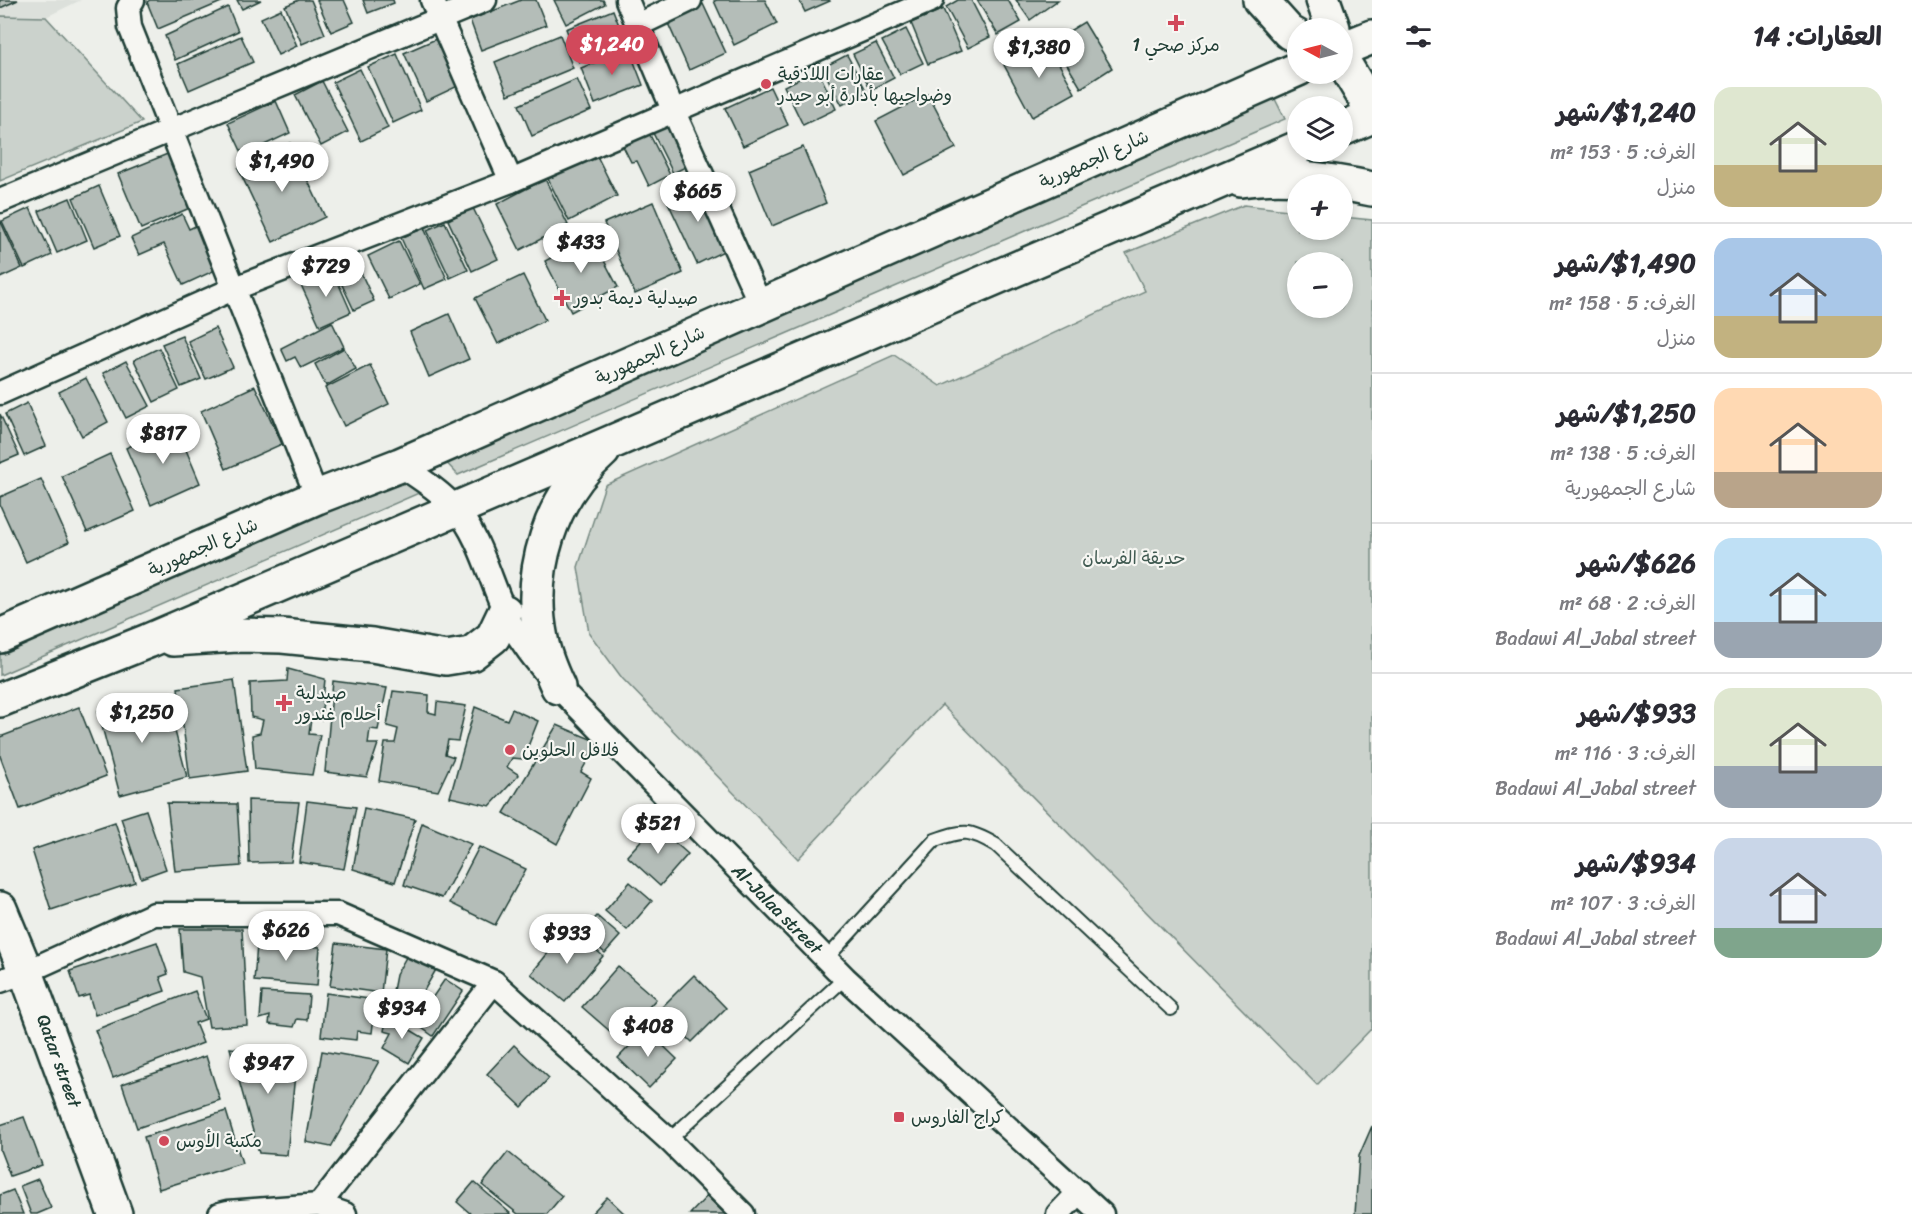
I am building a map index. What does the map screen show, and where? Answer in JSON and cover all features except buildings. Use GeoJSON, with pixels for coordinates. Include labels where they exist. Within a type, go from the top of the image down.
{"type":"FeatureCollection","features":[{"type":"Feature","properties":{"kind":"main road"},"geometry":{"type":"LineString","coordinates":[[1260,0],[1287,30]]}},
{"type":"Feature","properties":{"kind":"main road"},"geometry":{"type":"LineString","coordinates":[[1323,0],[1329,18]]}},
{"type":"Feature","properties":{"kind":"main road"},"geometry":{"type":"LineString","coordinates":[[1353,45],[1372,37]]}},
{"type":"Feature","properties":{"kind":"main road","name":"شارع الجمهورية"},"geometry":{"type":"LineString","coordinates":[[0,636],[316,497],[400,465],[1287,74]]}},
{"type":"Feature","properties":{"kind":"main road"},"geometry":{"type":"LineString","coordinates":[[1353,78],[1372,110]]}},
{"type":"Feature","properties":{"kind":"main road"},"geometry":{"type":"LineString","coordinates":[[1353,125],[1372,117]]}},
{"type":"Feature","properties":{"kind":"main road"},"geometry":{"type":"LineString","coordinates":[[0,700],[148,641],[1287,153]]}},
{"type":"Feature","properties":{"kind":"main road"},"geometry":{"type":"LineString","coordinates":[[1206,186],[1249,179],[1292,177],[1335,181],[1372,189]]}},
{"type":"Feature","properties":{"kind":"main road"},"geometry":{"type":"LineString","coordinates":[[558,687],[541,640],[537,598],[539,565],[554,517],[566,495],[580,474],[617,440]]}},
{"type":"Feature","properties":{"kind":"main road"},"geometry":{"type":"LineString","coordinates":[[148,641],[237,635],[282,636],[350,642],[446,658],[471,654],[492,637],[505,612]]}},
{"type":"Feature","properties":{"kind":"main road","name":"Qatar street"},"geometry":{"type":"LineString","coordinates":[[0,909],[13,976],[116,1214]]}},
{"type":"Feature","properties":{"kind":"street"},"geometry":{"type":"LineString","coordinates":[[133,0],[128,8],[130,27],[316,497]]}},
{"type":"Feature","properties":{"kind":"street"},"geometry":{"type":"LineString","coordinates":[[0,201],[170,132],[436,10],[485,0]]}},
{"type":"Feature","properties":{"kind":"street"},"geometry":{"type":"LineString","coordinates":[[627,0],[673,110],[761,306]]}},
{"type":"Feature","properties":{"kind":"street"},"geometry":{"type":"LineString","coordinates":[[638,25],[690,0]]}},
{"type":"Feature","properties":{"kind":"street"},"geometry":{"type":"LineString","coordinates":[[0,393],[233,289],[511,181],[932,0]]}},
{"type":"Feature","properties":{"kind":"street"},"geometry":{"type":"LineString","coordinates":[[436,10],[511,181]]}},
{"type":"Feature","properties":{"kind":"street","name":"Al-Jalaa street"},"geometry":{"type":"LineString","coordinates":[[400,465],[430,484],[456,508],[474,540],[505,612],[526,650],[558,687],[845,978],[1102,1214]]}},
{"type":"Feature","properties":{"kind":"street"},"geometry":{"type":"LineString","coordinates":[[13,976],[154,914],[338,914],[494,982],[669,1140],[743,1214]]}},
{"type":"Feature","properties":{"kind":"street"},"geometry":{"type":"LineString","coordinates":[[320,1205],[494,982]]}},
{"type":"Feature","properties":{"kind":"street"},"geometry":{"type":"LineString","coordinates":[[1058,1214],[1079,1192]]}},
{"type":"Feature","properties":{"kind":"street"},"geometry":{"type":"LineString","coordinates":[[220,1214],[320,1205],[345,1214]]}},
{"type":"Feature","properties":{"kind":"lane"},"geometry":{"type":"LineString","coordinates":[[826,959],[935,840],[958,832],[978,834],[996,845],[1171,1009]]}},
{"type":"Feature","properties":{"kind":"lane"},"geometry":{"type":"LineString","coordinates":[[669,1140],[845,978]]}},
{"type":"Feature","properties":{"kind":"shaded area"},"geometry":{"type":"Polygon","coordinates":[[[0,0],[81,0],[46,17],[0,16],[0,0]]]}},
{"type":"Feature","properties":{"kind":"green space"},"geometry":{"type":"Polygon","coordinates":[[[0,16],[46,17],[142,122],[0,181],[0,16]]]}},
{"type":"Feature","properties":{"kind":"green space"},"geometry":{"type":"Polygon","coordinates":[[[1274,97],[1285,119],[458,475],[441,457],[1274,97]]]}},
{"type":"Feature","properties":{"kind":"green space","name":"حديقة الفرسان"},"geometry":{"type":"Polygon","coordinates":[[[1244,205],[1287,210],[1287,240],[1353,240],[1353,218],[1372,220],[1372,1028],[1317,1085],[942,705],[798,859],[622,678],[589,633],[578,567],[605,485],[894,355],[940,386],[1145,291],[1126,253],[1244,205]]]}},
{"type":"Feature","properties":{"kind":"green space"},"geometry":{"type":"Polygon","coordinates":[[[393,475],[408,479],[419,493],[0,675],[0,646],[393,475]]]}},
{"type":"Feature","properties":{"kind":"place","name":"مركز صحي 1"},"geometry":{"type":"Point","coordinates":[1176,23]}},
{"type":"Feature","properties":{"kind":"place","name":"عقارات اللاذقية وضواحيها بأدارة أبو حيدر"},"geometry":{"type":"Point","coordinates":[766,84]}},
{"type":"Feature","properties":{"kind":"place","name":"صيدلية ديمة بدور"},"geometry":{"type":"Point","coordinates":[562,298]}},
{"type":"Feature","properties":{"kind":"place","name":"صيدلية أحلام غندور"},"geometry":{"type":"Point","coordinates":[284,703]}},
{"type":"Feature","properties":{"kind":"place","name":"فلافل الحلوين"},"geometry":{"type":"Point","coordinates":[510,750]}},
{"type":"Feature","properties":{"kind":"place","name":"كراج الفاروس"},"geometry":{"type":"Point","coordinates":[899,1117]}},
{"type":"Feature","properties":{"kind":"place","name":"مكتبة الأوس"},"geometry":{"type":"Point","coordinates":[164,1141]}}]}
